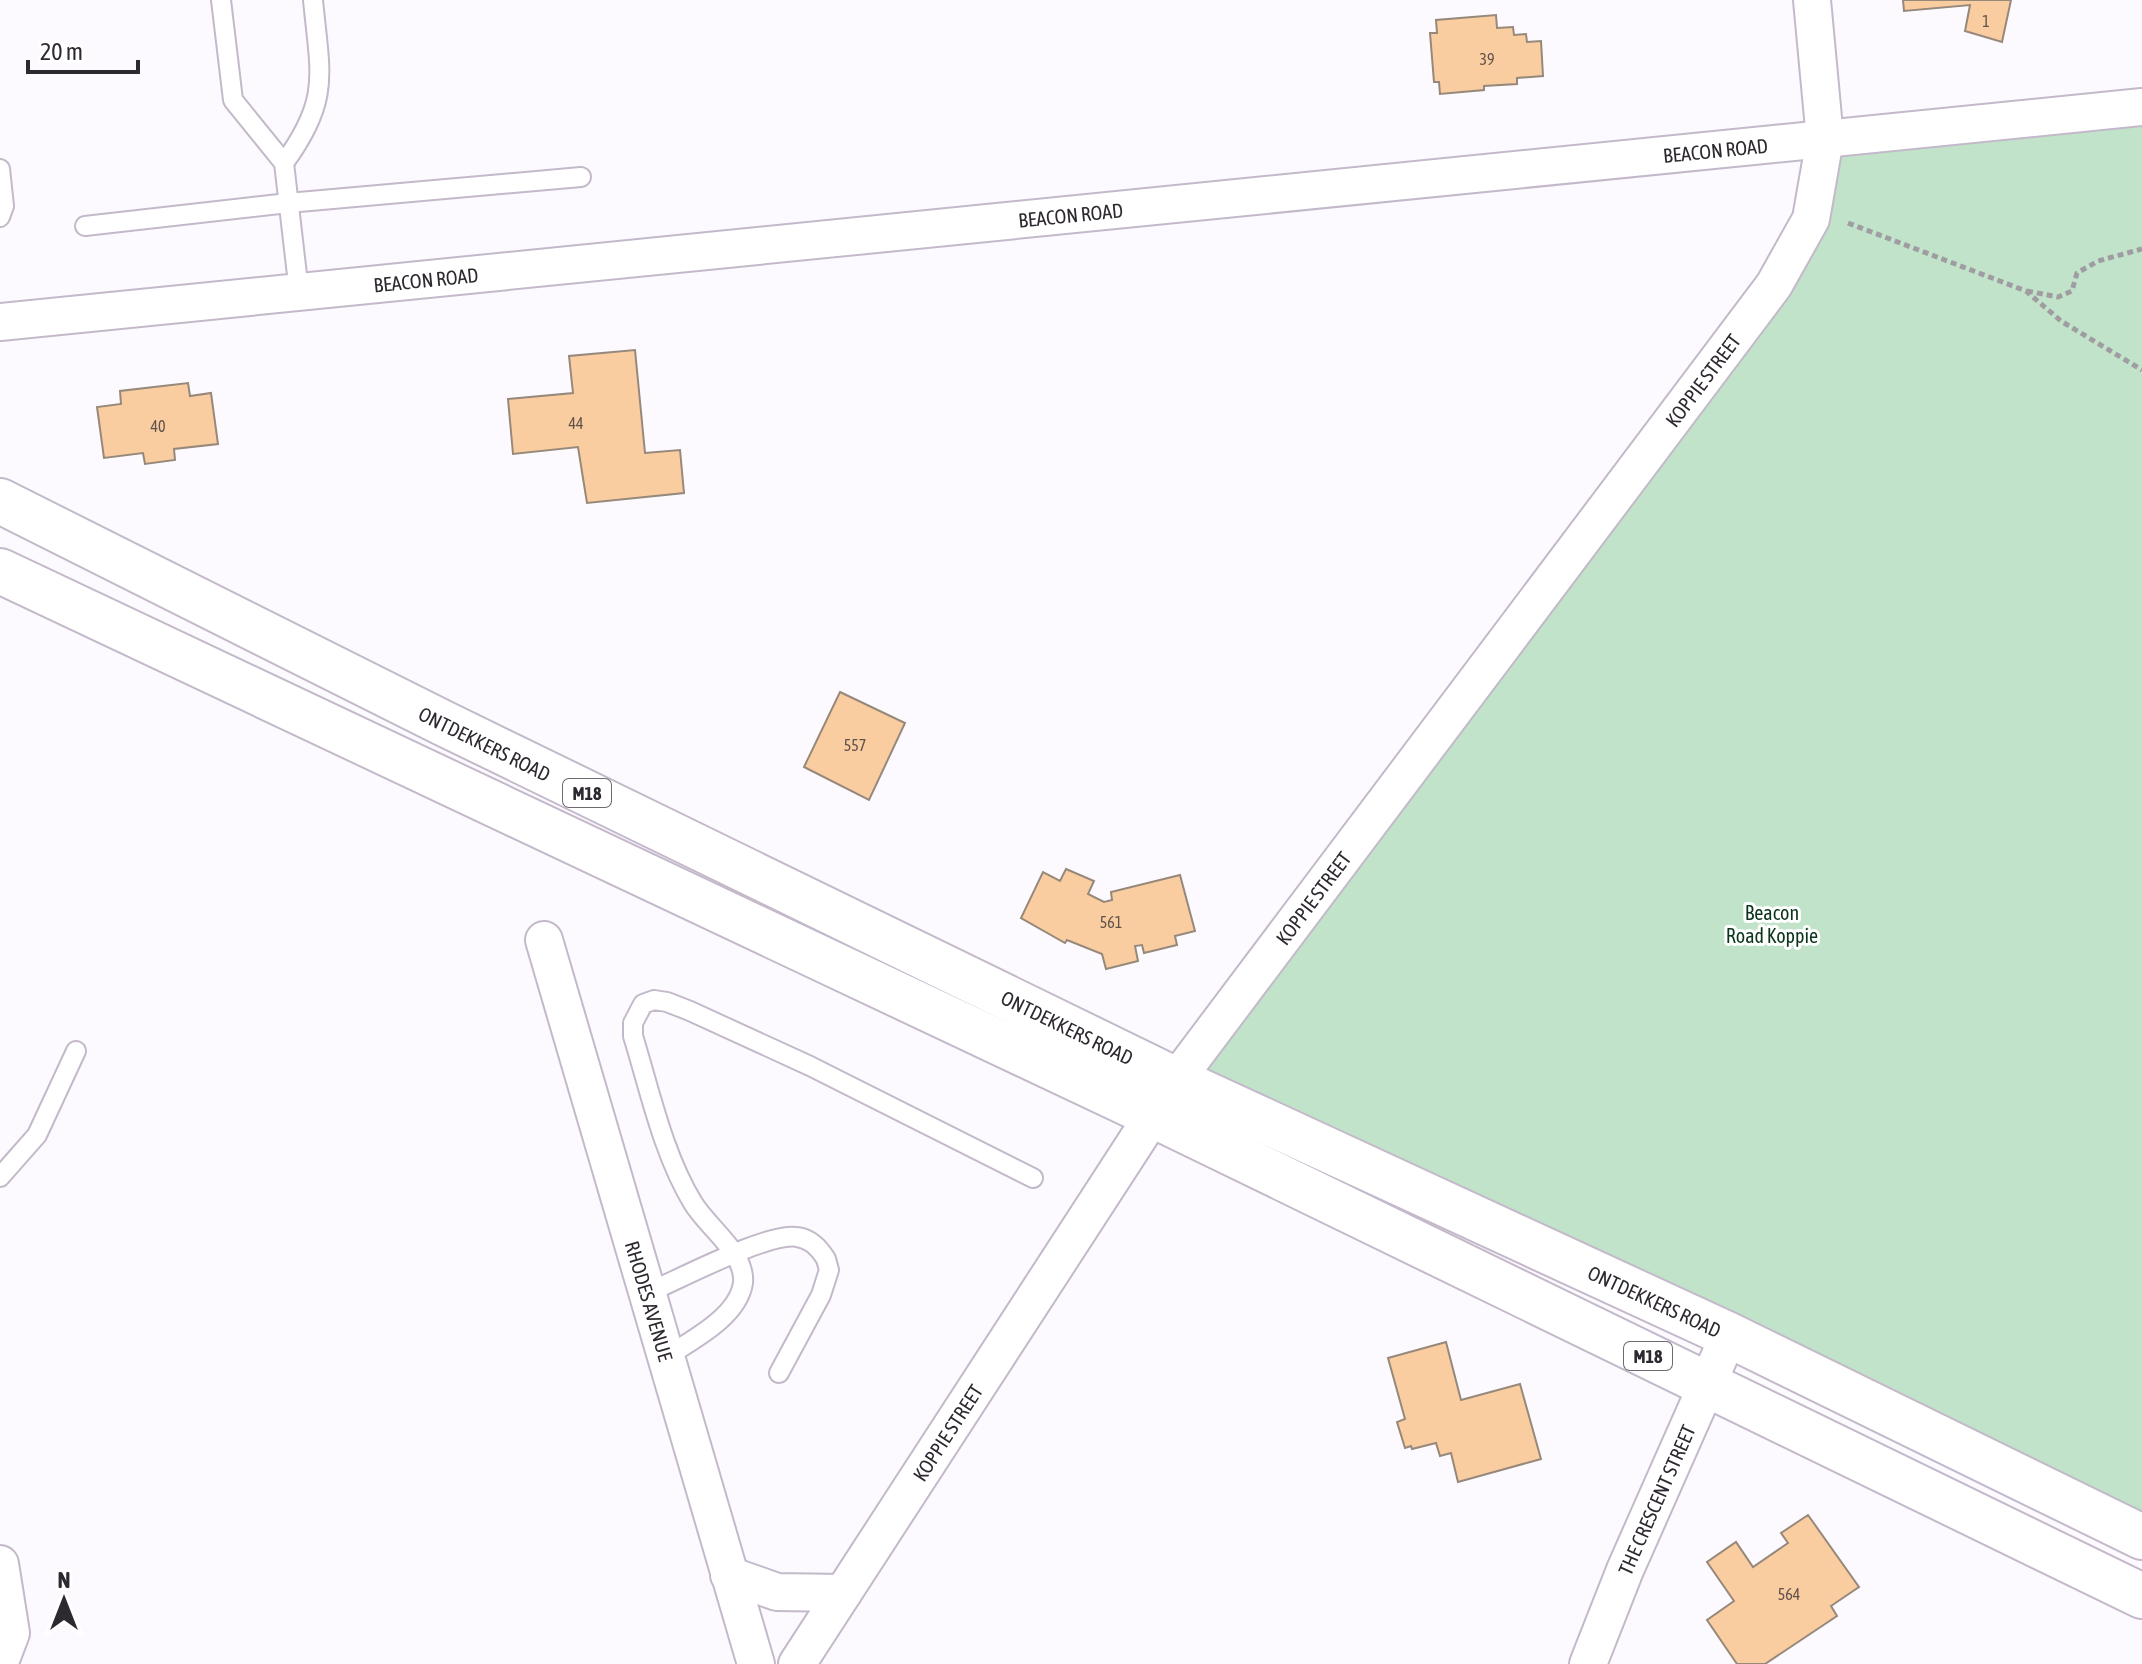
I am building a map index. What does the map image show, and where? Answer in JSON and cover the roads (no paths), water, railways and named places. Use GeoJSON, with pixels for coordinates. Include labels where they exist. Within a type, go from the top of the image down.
{"type":"FeatureCollection","features":[{"type":"Feature","properties":{"kind":"main road","name":"ONTDEKKERS ROAD"},"geometry":{"type":"LineString","coordinates":[[0,501],[456,730],[1166,1098],[1707,1385],[2142,1596]]}},
{"type":"Feature","properties":{"kind":"main road","name":"ONTDEKKERS ROAD"},"geometry":{"type":"LineString","coordinates":[[0,571],[1166,1098],[1729,1335],[2142,1537]]}},
{"type":"Feature","properties":{"kind":"street","name":"KOPPIE STREET"},"geometry":{"type":"LineString","coordinates":[[797,1664],[1166,1098],[1774,285],[1813,210],[1825,139],[1812,0]]}},
{"type":"Feature","properties":{"kind":"street","name":"BEACON ROAD"},"geometry":{"type":"LineString","coordinates":[[0,322],[2142,107]]}},
{"type":"Feature","properties":{"kind":"street","name":"RHODES AVENUE"},"geometry":{"type":"LineString","coordinates":[[544,940],[756,1664]]}},
{"type":"Feature","properties":{"kind":"street","name":"THE CRESCENT STREET"},"geometry":{"type":"LineString","coordinates":[[1588,1664],[1625,1570],[1729,1335]]}},
{"type":"Feature","properties":{"kind":"street"},"geometry":{"type":"LineString","coordinates":[[0,1564],[11,1633],[0,1662]]}},
{"type":"Feature","properties":{"kind":"street"},"geometry":{"type":"LineString","coordinates":[[729,1575],[777,1592],[843,1593]]}},
{"type":"Feature","properties":{"kind":"lane"},"geometry":{"type":"LineString","coordinates":[[221,0],[233,100],[284,163],[299,292]]}},
{"type":"Feature","properties":{"kind":"lane"},"geometry":{"type":"LineString","coordinates":[[284,163],[311,124],[322,85],[313,0]]}},
{"type":"Feature","properties":{"kind":"lane"},"geometry":{"type":"LineString","coordinates":[[0,169],[4,206],[0,217]]}},
{"type":"Feature","properties":{"kind":"lane"},"geometry":{"type":"LineString","coordinates":[[85,226],[288,203],[581,177]]}},
{"type":"Feature","properties":{"kind":"lane"},"geometry":{"type":"LineString","coordinates":[[666,1357],[699,1336],[733,1304],[743,1284],[737,1254],[713,1232],[691,1201],[666,1143],[633,1036],[633,1023],[643,1004],[654,1000],[690,1011],[810,1066],[1033,1178]]}},
{"type":"Feature","properties":{"kind":"lane"},"geometry":{"type":"LineString","coordinates":[[0,1177],[37,1135],[76,1051]]}},
{"type":"Feature","properties":{"kind":"lane"},"geometry":{"type":"LineString","coordinates":[[647,1293],[773,1240],[798,1237],[811,1242],[826,1259],[829,1270],[821,1295],[779,1373]]}},
{"type":"Feature","properties":{"kind":"park label","name":"Beacon Road Koppie"},"geometry":{"type":"Point","coordinates":[1772,924]}}]}
